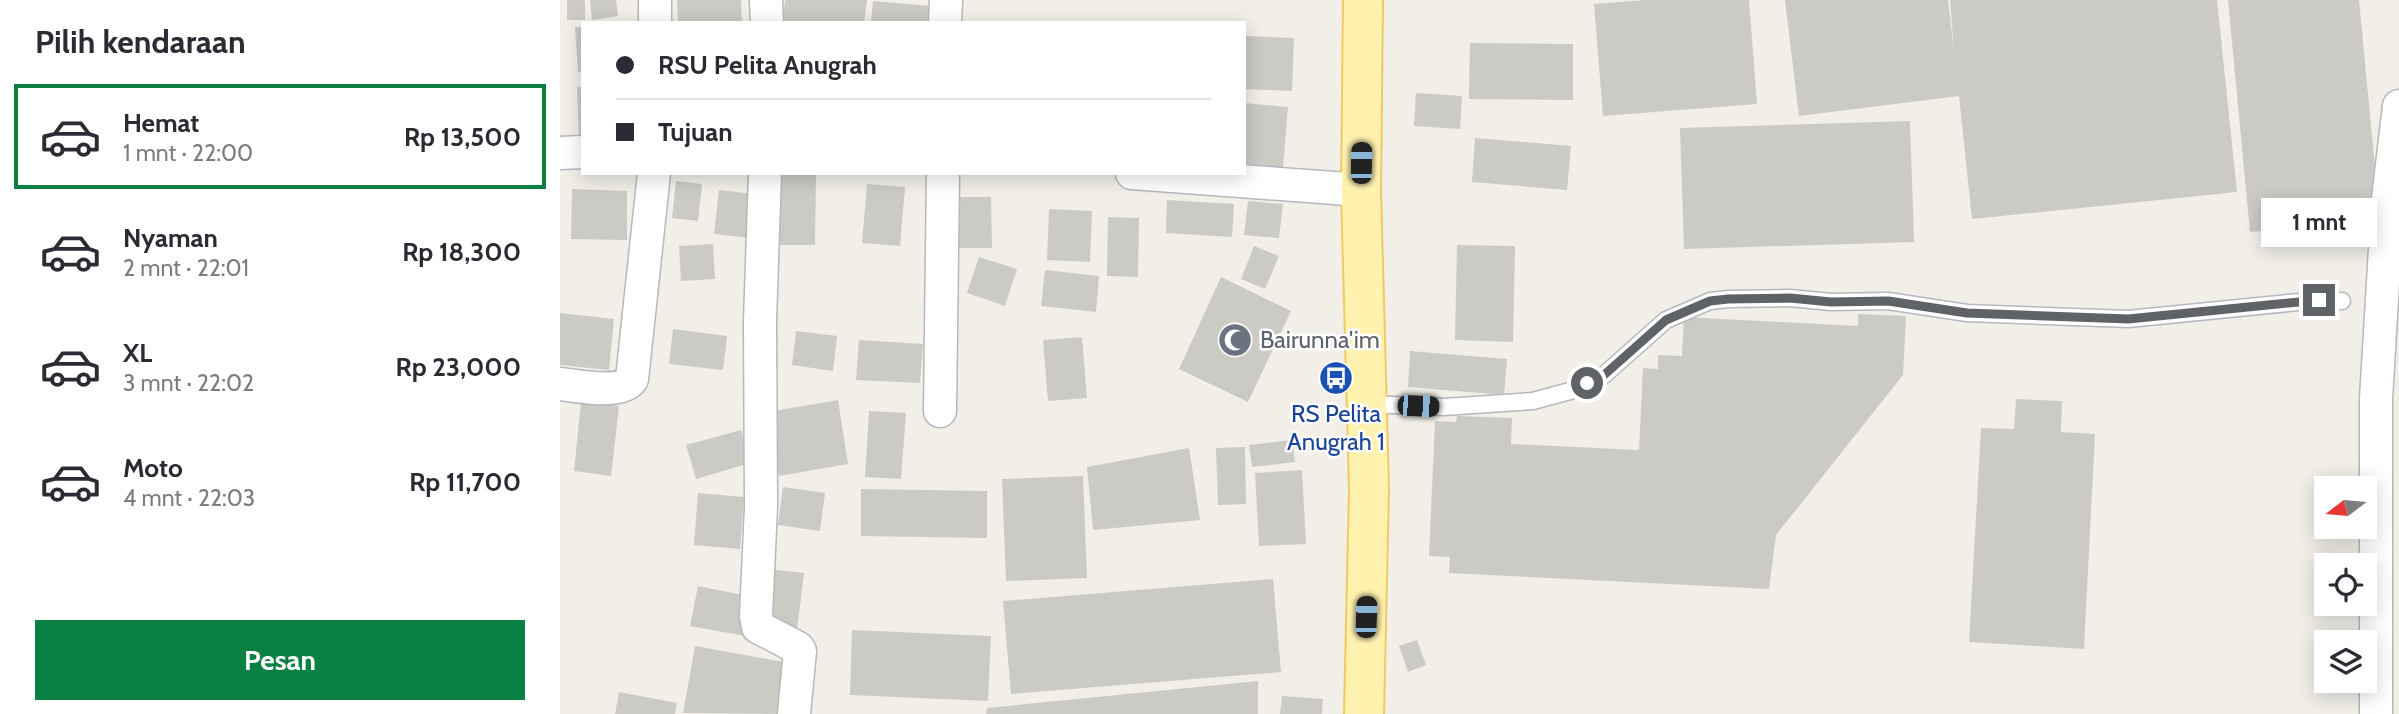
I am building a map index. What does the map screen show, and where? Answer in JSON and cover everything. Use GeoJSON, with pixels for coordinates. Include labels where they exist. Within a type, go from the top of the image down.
{"type":"FeatureCollection","features":[{"type":"Feature","properties":{"kind":"main road"},"geometry":{"type":"LineString","coordinates":[[1363,0],[1361,190],[1369,489],[1364,714]]}},
{"type":"Feature","properties":{"kind":"street"},"geometry":{"type":"LineString","coordinates":[[655,0],[655,21]]}},
{"type":"Feature","properties":{"kind":"street"},"geometry":{"type":"LineString","coordinates":[[766,0],[767,21]]}},
{"type":"Feature","properties":{"kind":"street"},"geometry":{"type":"LineString","coordinates":[[945,21],[946,0]]}},
{"type":"Feature","properties":{"kind":"street"},"geometry":{"type":"LineString","coordinates":[[2376,714],[2376,400],[2388,199],[2399,106]]}},
{"type":"Feature","properties":{"kind":"street"},"geometry":{"type":"LineString","coordinates":[[560,153],[581,152]]}},
{"type":"Feature","properties":{"kind":"street"},"geometry":{"type":"LineString","coordinates":[[560,384],[614,388],[622,387],[632,379],[654,175]]}},
{"type":"Feature","properties":{"kind":"street"},"geometry":{"type":"LineString","coordinates":[[765,175],[760,335],[760,548],[756,616],[758,627],[800,651],[794,714]]}},
{"type":"Feature","properties":{"kind":"street"},"geometry":{"type":"LineString","coordinates":[[940,411],[943,175]]}},
{"type":"Feature","properties":{"kind":"street"},"geometry":{"type":"LineString","coordinates":[[1159,175],[1361,190]]}},
{"type":"Feature","properties":{"kind":"lane"},"geometry":{"type":"LineString","coordinates":[[1366,404],[1444,407],[1533,401],[1570,391],[1604,375],[1666,320],[1710,301],[1728,299],[1888,301],[1967,313],[2128,319],[2319,300],[2342,301]]}},
{"type":"Feature","properties":{"kind":"building"},"geometry":{"type":"Polygon","coordinates":[[[567,0],[585,0],[585,20],[567,20],[567,0]]]}},
{"type":"Feature","properties":{"kind":"building"},"geometry":{"type":"Polygon","coordinates":[[[590,0],[616,0],[618,16],[592,20],[590,0]]]}},
{"type":"Feature","properties":{"kind":"building"},"geometry":{"type":"Polygon","coordinates":[[[677,0],[741,0],[742,21],[678,21],[677,0]]]}},
{"type":"Feature","properties":{"kind":"building"},"geometry":{"type":"Polygon","coordinates":[[[785,0],[867,0],[864,21],[783,21],[785,0]]]}},
{"type":"Feature","properties":{"kind":"building"},"geometry":{"type":"Polygon","coordinates":[[[1646,0],[1749,0],[1757,104],[1603,116],[1594,4],[1646,0]]]}},
{"type":"Feature","properties":{"kind":"building"},"geometry":{"type":"Polygon","coordinates":[[[1785,0],[1948,0],[1954,52],[1950,0],[2217,0],[2237,192],[1972,219],[1959,96],[1799,116],[1785,0]]]}},
{"type":"Feature","properties":{"kind":"building"},"geometry":{"type":"Polygon","coordinates":[[[2228,0],[2359,0],[2380,220],[2250,232],[2228,0]]]}},
{"type":"Feature","properties":{"kind":"building"},"geometry":{"type":"Polygon","coordinates":[[[873,1],[942,7],[941,21],[871,21],[873,1]]]}},
{"type":"Feature","properties":{"kind":"building"},"geometry":{"type":"Polygon","coordinates":[[[575,27],[581,27],[581,72],[578,72],[575,27]]]}},
{"type":"Feature","properties":{"kind":"building"},"geometry":{"type":"Polygon","coordinates":[[[1246,36],[1294,38],[1292,91],[1246,89],[1246,36]]]}},
{"type":"Feature","properties":{"kind":"building"},"geometry":{"type":"Polygon","coordinates":[[[1470,43],[1573,44],[1573,100],[1469,99],[1470,43]]]}},
{"type":"Feature","properties":{"kind":"building"},"geometry":{"type":"Polygon","coordinates":[[[577,87],[581,87],[581,141],[577,87]]]}},
{"type":"Feature","properties":{"kind":"building"},"geometry":{"type":"Polygon","coordinates":[[[1416,93],[1462,96],[1460,129],[1414,126],[1416,93]]]}},
{"type":"Feature","properties":{"kind":"building"},"geometry":{"type":"Polygon","coordinates":[[[1246,103],[1288,107],[1282,180],[1246,173],[1246,103]]]}},
{"type":"Feature","properties":{"kind":"building"},"geometry":{"type":"Polygon","coordinates":[[[1910,121],[1914,242],[1684,249],[1680,128],[1910,121]]]}},
{"type":"Feature","properties":{"kind":"building"},"geometry":{"type":"Polygon","coordinates":[[[1475,138],[1571,146],[1567,190],[1472,182],[1475,138]]]}},
{"type":"Feature","properties":{"kind":"building"},"geometry":{"type":"Polygon","coordinates":[[[779,175],[816,175],[815,245],[779,245],[779,175]]]}},
{"type":"Feature","properties":{"kind":"building"},"geometry":{"type":"Polygon","coordinates":[[[676,181],[702,184],[698,221],[672,218],[676,181]]]}},
{"type":"Feature","properties":{"kind":"building"},"geometry":{"type":"Polygon","coordinates":[[[867,184],[905,187],[900,246],[862,243],[867,184]]]}},
{"type":"Feature","properties":{"kind":"building"},"geometry":{"type":"Polygon","coordinates":[[[572,189],[627,191],[627,240],[571,239],[572,189]]]}},
{"type":"Feature","properties":{"kind":"building"},"geometry":{"type":"Polygon","coordinates":[[[719,190],[763,195],[758,239],[714,234],[719,190]]]}},
{"type":"Feature","properties":{"kind":"building"},"geometry":{"type":"Polygon","coordinates":[[[958,197],[991,197],[992,248],[959,248],[958,197]]]}},
{"type":"Feature","properties":{"kind":"building"},"geometry":{"type":"Polygon","coordinates":[[[1167,200],[1234,204],[1232,237],[1166,233],[1167,200]]]}},
{"type":"Feature","properties":{"kind":"building"},"geometry":{"type":"Polygon","coordinates":[[[1248,201],[1283,204],[1279,238],[1244,235],[1248,201]]]}},
{"type":"Feature","properties":{"kind":"building"},"geometry":{"type":"Polygon","coordinates":[[[1049,209],[1092,211],[1090,262],[1047,260],[1049,209]]]}},
{"type":"Feature","properties":{"kind":"building"},"geometry":{"type":"Polygon","coordinates":[[[1108,217],[1139,218],[1138,277],[1107,276],[1108,217]]]}},
{"type":"Feature","properties":{"kind":"building"},"geometry":{"type":"Polygon","coordinates":[[[713,244],[715,279],[681,281],[679,246],[713,244]]]}},
{"type":"Feature","properties":{"kind":"building"},"geometry":{"type":"Polygon","coordinates":[[[1457,245],[1515,246],[1513,342],[1455,340],[1457,245]]]}},
{"type":"Feature","properties":{"kind":"building"},"geometry":{"type":"Polygon","coordinates":[[[1254,246],[1279,256],[1265,289],[1241,279],[1254,246]]]}},
{"type":"Feature","properties":{"kind":"building"},"geometry":{"type":"Polygon","coordinates":[[[979,257],[1017,269],[1005,306],[967,293],[979,257]]]}},
{"type":"Feature","properties":{"kind":"building"},"geometry":{"type":"Polygon","coordinates":[[[1045,270],[1099,276],[1096,312],[1041,306],[1045,270]]]}},
{"type":"Feature","properties":{"kind":"building","name":"Bairunna'im"},"geometry":{"type":"Polygon","coordinates":[[[1221,277],[1291,311],[1248,402],[1179,369],[1221,277]]]}},
{"type":"Feature","properties":{"kind":"building"},"geometry":{"type":"Polygon","coordinates":[[[560,313],[614,319],[609,370],[560,365],[560,313]]]}},
{"type":"Feature","properties":{"kind":"building"},"geometry":{"type":"Polygon","coordinates":[[[1858,314],[1906,316],[1903,375],[1776,535],[1769,589],[1449,573],[1450,557],[1429,556],[1435,421],[1456,422],[1457,416],[1512,418],[1511,444],[1639,450],[1643,368],[1658,369],[1658,355],[1682,356],[1684,317],[1858,326],[1858,314]]]}},
{"type":"Feature","properties":{"kind":"building"},"geometry":{"type":"Polygon","coordinates":[[[673,329],[727,336],[723,370],[669,364],[673,329]]]}},
{"type":"Feature","properties":{"kind":"building"},"geometry":{"type":"Polygon","coordinates":[[[796,331],[837,336],[833,371],[792,365],[796,331]]]}},
{"type":"Feature","properties":{"kind":"building"},"geometry":{"type":"Polygon","coordinates":[[[1082,337],[1087,398],[1048,401],[1043,340],[1082,337]]]}},
{"type":"Feature","properties":{"kind":"building"},"geometry":{"type":"Polygon","coordinates":[[[859,340],[923,344],[920,383],[856,380],[859,340]]]}},
{"type":"Feature","properties":{"kind":"building"},"geometry":{"type":"Polygon","coordinates":[[[1410,351],[1507,359],[1504,395],[1408,387],[1410,351]]]}},
{"type":"Feature","properties":{"kind":"building"},"geometry":{"type":"Polygon","coordinates":[[[2016,399],[2062,401],[2061,432],[2095,434],[2084,649],[1969,642],[1981,428],[2014,429],[2016,399]]]}},
{"type":"Feature","properties":{"kind":"building"},"geometry":{"type":"Polygon","coordinates":[[[838,400],[848,464],[779,476],[768,412],[838,400]]]}},
{"type":"Feature","properties":{"kind":"building"},"geometry":{"type":"Polygon","coordinates":[[[581,402],[619,406],[611,476],[574,471],[581,402]]]}},
{"type":"Feature","properties":{"kind":"building"},"geometry":{"type":"Polygon","coordinates":[[[869,411],[906,413],[901,479],[865,477],[869,411]]]}},
{"type":"Feature","properties":{"kind":"building"},"geometry":{"type":"Polygon","coordinates":[[[741,430],[750,463],[696,479],[686,445],[741,430]]]}},
{"type":"Feature","properties":{"kind":"building"},"geometry":{"type":"Polygon","coordinates":[[[1292,440],[1295,462],[1252,467],[1249,445],[1292,440]]]}},
{"type":"Feature","properties":{"kind":"building"},"geometry":{"type":"Polygon","coordinates":[[[1245,447],[1246,504],[1218,505],[1216,448],[1245,447]]]}},
{"type":"Feature","properties":{"kind":"building"},"geometry":{"type":"Polygon","coordinates":[[[1189,448],[1200,520],[1093,530],[1087,467],[1189,448]]]}},
{"type":"Feature","properties":{"kind":"building"},"geometry":{"type":"Polygon","coordinates":[[[1302,470],[1306,544],[1259,546],[1255,473],[1302,470]]]}},
{"type":"Feature","properties":{"kind":"building"},"geometry":{"type":"Polygon","coordinates":[[[1083,476],[1087,578],[1006,581],[1002,479],[1083,476]]]}},
{"type":"Feature","properties":{"kind":"building"},"geometry":{"type":"Polygon","coordinates":[[[783,487],[825,493],[820,531],[778,525],[783,487]]]}},
{"type":"Feature","properties":{"kind":"building"},"geometry":{"type":"Polygon","coordinates":[[[861,489],[987,491],[987,538],[861,536],[861,489]]]}},
{"type":"Feature","properties":{"kind":"building"},"geometry":{"type":"Polygon","coordinates":[[[698,493],[744,497],[740,549],[694,545],[698,493]]]}},
{"type":"Feature","properties":{"kind":"building"},"geometry":{"type":"Polygon","coordinates":[[[768,569],[804,573],[797,631],[762,626],[768,569]]]}},
{"type":"Feature","properties":{"kind":"building"},"geometry":{"type":"Polygon","coordinates":[[[1273,579],[1281,672],[1011,694],[1003,601],[1273,579]]]}},
{"type":"Feature","properties":{"kind":"building"},"geometry":{"type":"Polygon","coordinates":[[[698,586],[753,597],[746,636],[690,626],[698,586]]]}},
{"type":"Feature","properties":{"kind":"building"},"geometry":{"type":"Polygon","coordinates":[[[852,630],[991,636],[988,701],[850,695],[852,630]]]}},
{"type":"Feature","properties":{"kind":"building"},"geometry":{"type":"Polygon","coordinates":[[[1417,640],[1426,665],[1408,672],[1399,646],[1417,640]]]}},
{"type":"Feature","properties":{"kind":"building"},"geometry":{"type":"Polygon","coordinates":[[[695,646],[795,664],[786,714],[683,713],[695,646]]]}},
{"type":"Feature","properties":{"kind":"building"},"geometry":{"type":"Polygon","coordinates":[[[1258,681],[1258,714],[986,714],[987,708],[1258,681]]]}},
{"type":"Feature","properties":{"kind":"building"},"geometry":{"type":"Polygon","coordinates":[[[619,692],[677,703],[675,714],[615,714],[619,692]]]}},
{"type":"Feature","properties":{"kind":"building"},"geometry":{"type":"Polygon","coordinates":[[[1282,696],[1323,699],[1322,714],[1280,714],[1282,696]]]}},
{"type":"Feature","properties":{"kind":"place","name":"Bairunna'im"},"geometry":{"type":"Point","coordinates":[1235,340]}},
{"type":"Feature","properties":{"kind":"place","name":"RS Pelita Anugrah 1"},"geometry":{"type":"Point","coordinates":[1336,378]}},
{"type":"Feature","properties":{"kind":"route"},"geometry":{"type":"LineString","coordinates":[[1587,383],[1604,375],[1666,320],[1710,301],[1790,298],[1831,302],[1888,301],[1967,313],[2128,319],[2319,300]]}}]}
